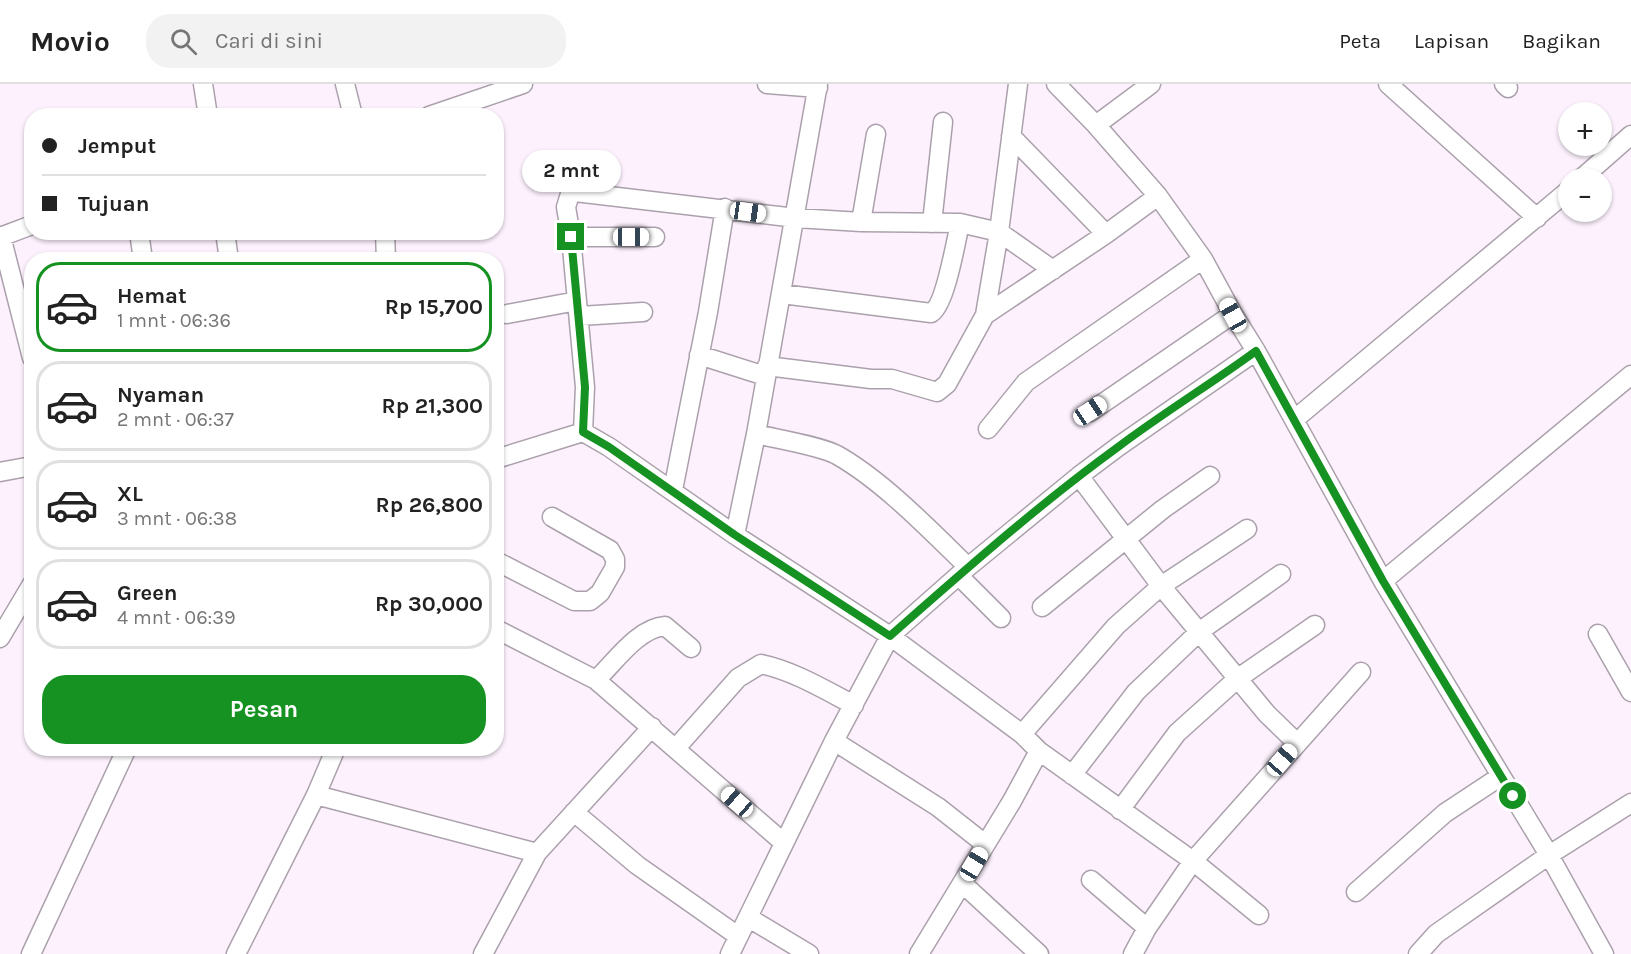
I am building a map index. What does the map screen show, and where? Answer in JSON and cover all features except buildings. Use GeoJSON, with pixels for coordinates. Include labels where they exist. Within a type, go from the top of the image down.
{"type":"FeatureCollection","features":[{"type":"Feature","properties":{"kind":"street"},"geometry":{"type":"LineString","coordinates":[[203,84],[206,108]]}},
{"type":"Feature","properties":{"kind":"street"},"geometry":{"type":"LineString","coordinates":[[345,84],[351,108]]}},
{"type":"Feature","properties":{"kind":"street"},"geometry":{"type":"LineString","coordinates":[[452,108],[523,84]]}},
{"type":"Feature","properties":{"kind":"street"},"geometry":{"type":"LineString","coordinates":[[735,535],[782,294],[818,86],[767,84]]}},
{"type":"Feature","properties":{"kind":"street"},"geometry":{"type":"LineString","coordinates":[[699,355],[766,371],[892,379],[937,392],[946,384],[985,315],[999,232],[1018,84]]}},
{"type":"Feature","properties":{"kind":"street"},"geometry":{"type":"LineString","coordinates":[[1056,84],[1096,125],[1158,196],[1203,259],[1383,581],[1549,855],[1604,954]]}},
{"type":"Feature","properties":{"kind":"street"},"geometry":{"type":"LineString","coordinates":[[1096,125],[1151,84]]}},
{"type":"Feature","properties":{"kind":"street"},"geometry":{"type":"LineString","coordinates":[[1388,84],[1538,218]]}},
{"type":"Feature","properties":{"kind":"street"},"geometry":{"type":"LineString","coordinates":[[932,223],[943,122]]}},
{"type":"Feature","properties":{"kind":"street"},"geometry":{"type":"LineString","coordinates":[[861,222],[876,134]]}},
{"type":"Feature","properties":{"kind":"street"},"geometry":{"type":"LineString","coordinates":[[1593,168],[1631,135]]}},
{"type":"Feature","properties":{"kind":"street"},"geometry":{"type":"LineString","coordinates":[[1011,136],[1106,234]]}},
{"type":"Feature","properties":{"kind":"street"},"geometry":{"type":"LineString","coordinates":[[583,432],[585,387],[571,237],[566,207],[570,194],[575,192],[796,218],[861,222],[960,223],[999,232],[1053,270]]}},
{"type":"Feature","properties":{"kind":"street"},"geometry":{"type":"LineString","coordinates":[[985,315],[1106,234],[1158,196]]}},
{"type":"Feature","properties":{"kind":"street"},"geometry":{"type":"LineString","coordinates":[[1294,419],[1558,200]]}},
{"type":"Feature","properties":{"kind":"street"},"geometry":{"type":"LineString","coordinates":[[673,490],[725,208]]}},
{"type":"Feature","properties":{"kind":"street"},"geometry":{"type":"LineString","coordinates":[[782,294],[931,313],[938,307],[943,292],[960,223]]}},
{"type":"Feature","properties":{"kind":"street"},"geometry":{"type":"LineString","coordinates":[[24,228],[1,237],[24,327]]}},
{"type":"Feature","properties":{"kind":"street"},"geometry":{"type":"LineString","coordinates":[[571,237],[655,237]]}},
{"type":"Feature","properties":{"kind":"street"},"geometry":{"type":"LineString","coordinates":[[988,429],[1026,382],[1203,259]]}},
{"type":"Feature","properties":{"kind":"street"},"geometry":{"type":"LineString","coordinates":[[507,314],[578,309],[643,312]]}},
{"type":"Feature","properties":{"kind":"street"},"geometry":{"type":"LineString","coordinates":[[1090,411],[1233,315]]}},
{"type":"Feature","properties":{"kind":"street"},"geometry":{"type":"LineString","coordinates":[[730,954],[834,741],[890,636],[1079,476],[1256,351]]}},
{"type":"Feature","properties":{"kind":"street"},"geometry":{"type":"LineString","coordinates":[[1383,581],[1631,375]]}},
{"type":"Feature","properties":{"kind":"street"},"geometry":{"type":"LineString","coordinates":[[504,457],[583,432],[609,447],[735,535],[890,636],[1022,734],[1039,751],[1193,861],[1259,915]]}},
{"type":"Feature","properties":{"kind":"street"},"geometry":{"type":"LineString","coordinates":[[756,434],[836,455],[877,484],[919,520],[1002,618]]}},
{"type":"Feature","properties":{"kind":"street"},"geometry":{"type":"LineString","coordinates":[[0,471],[24,467]]}},
{"type":"Feature","properties":{"kind":"street"},"geometry":{"type":"LineString","coordinates":[[1079,476],[1161,586],[1267,714],[1297,743]]}},
{"type":"Feature","properties":{"kind":"street"},"geometry":{"type":"LineString","coordinates":[[1042,607],[1163,509],[1210,476]]}},
{"type":"Feature","properties":{"kind":"street"},"geometry":{"type":"LineString","coordinates":[[504,565],[574,602],[590,601],[600,593],[615,567],[615,559],[610,550],[552,517]]}},
{"type":"Feature","properties":{"kind":"street"},"geometry":{"type":"LineString","coordinates":[[1022,734],[1116,626],[1161,586],[1247,529]]}},
{"type":"Feature","properties":{"kind":"street"},"geometry":{"type":"LineString","coordinates":[[1072,775],[1136,692],[1200,631],[1281,574]]}},
{"type":"Feature","properties":{"kind":"street"},"geometry":{"type":"LineString","coordinates":[[0,638],[24,598]]}},
{"type":"Feature","properties":{"kind":"street"},"geometry":{"type":"LineString","coordinates":[[1120,810],[1177,733],[1237,679],[1315,625]]}},
{"type":"Feature","properties":{"kind":"street"},"geometry":{"type":"LineString","coordinates":[[596,680],[634,642],[655,627],[666,626],[691,648]]}},
{"type":"Feature","properties":{"kind":"street"},"geometry":{"type":"LineString","coordinates":[[504,633],[596,680],[784,843]]}},
{"type":"Feature","properties":{"kind":"street"},"geometry":{"type":"LineString","coordinates":[[1598,634],[1631,692]]}},
{"type":"Feature","properties":{"kind":"street"},"geometry":{"type":"LineString","coordinates":[[676,748],[738,678],[761,664],[813,683],[854,705]]}},
{"type":"Feature","properties":{"kind":"street"},"geometry":{"type":"LineString","coordinates":[[1133,954],[1147,928],[1193,861],[1361,672]]}},
{"type":"Feature","properties":{"kind":"street"},"geometry":{"type":"LineString","coordinates":[[483,954],[537,854],[652,727]]}},
{"type":"Feature","properties":{"kind":"street"},"geometry":{"type":"LineString","coordinates":[[834,741],[938,807],[986,844]]}},
{"type":"Feature","properties":{"kind":"street"},"geometry":{"type":"LineString","coordinates":[[919,954],[1039,751]]}},
{"type":"Feature","properties":{"kind":"street"},"geometry":{"type":"LineString","coordinates":[[33,953],[123,756]]}},
{"type":"Feature","properties":{"kind":"street"},"geometry":{"type":"LineString","coordinates":[[236,954],[316,795],[333,756]]}},
{"type":"Feature","properties":{"kind":"street"},"geometry":{"type":"LineString","coordinates":[[1356,892],[1445,813],[1501,776]]}},
{"type":"Feature","properties":{"kind":"street"},"geometry":{"type":"LineString","coordinates":[[316,795],[537,854]]}},
{"type":"Feature","properties":{"kind":"street"},"geometry":{"type":"LineString","coordinates":[[1418,954],[1436,934],[1549,855],[1631,803]]}},
{"type":"Feature","properties":{"kind":"street"},"geometry":{"type":"LineString","coordinates":[[574,812],[637,866],[738,936]]}},
{"type":"Feature","properties":{"kind":"street"},"geometry":{"type":"LineString","coordinates":[[1090,880],[1147,928]]}},
{"type":"Feature","properties":{"kind":"street"},"geometry":{"type":"LineString","coordinates":[[962,883],[1039,954]]}},
{"type":"Feature","properties":{"kind":"street"},"geometry":{"type":"LineString","coordinates":[[749,918],[809,954]]}},
{"type":"Feature","properties":{"kind":"route"},"geometry":{"type":"LineString","coordinates":[[571,237],[585,387],[583,432],[609,447],[735,535],[890,636],[968,567],[1079,476],[1256,351],[1383,581],[1513,796]]}}]}
